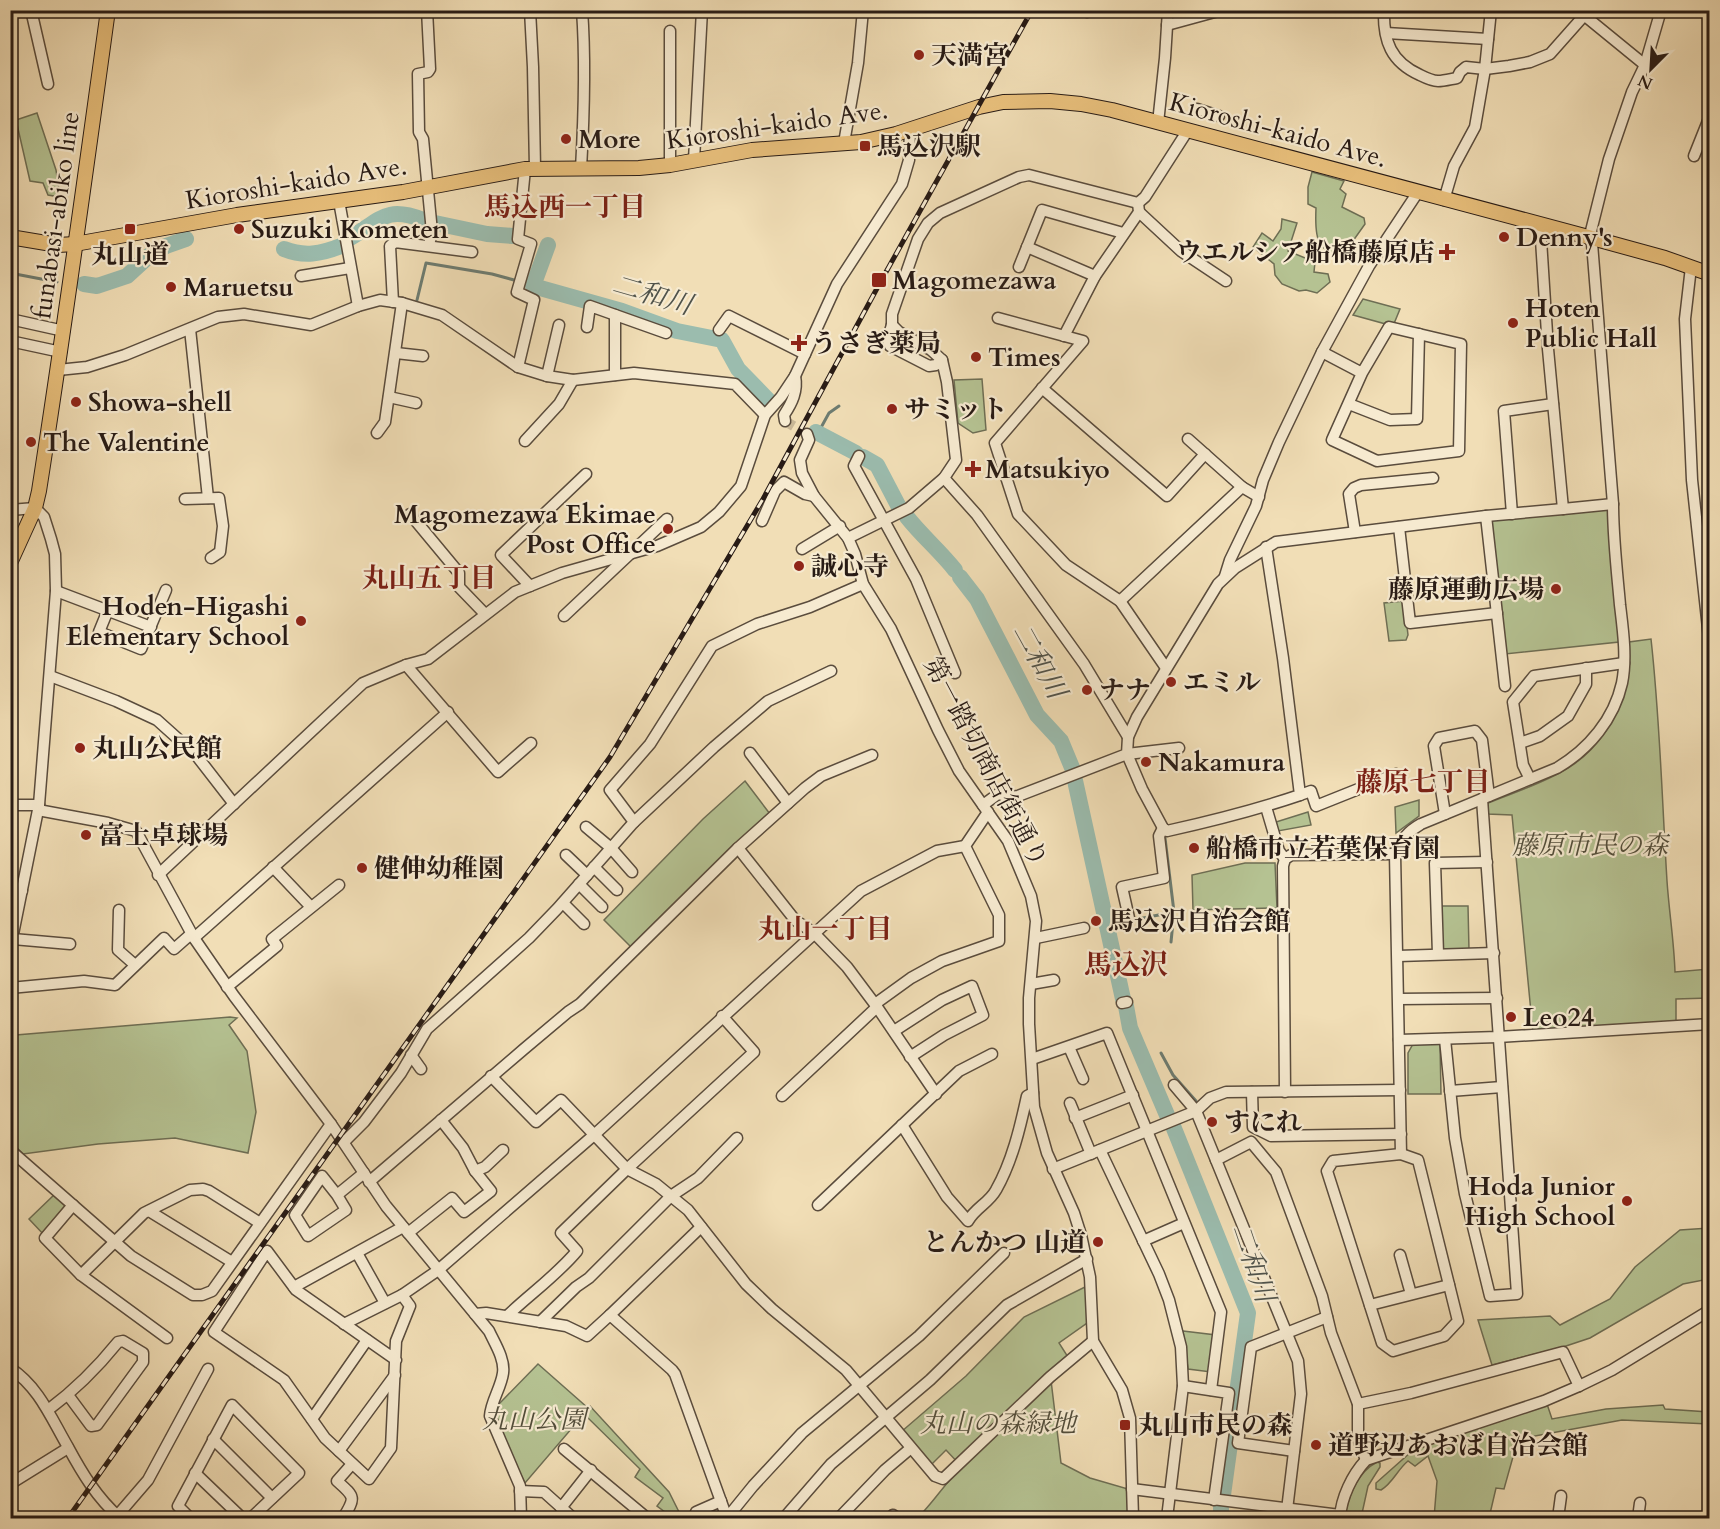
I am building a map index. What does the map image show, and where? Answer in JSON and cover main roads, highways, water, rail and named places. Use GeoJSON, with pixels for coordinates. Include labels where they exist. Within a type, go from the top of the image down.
{"type":"FeatureCollection","features":[{"type":"Feature","properties":{"kind":"main road","name":"funabasi-abiko line"},"geometry":{"type":"LineString","coordinates":[[10,563],[35,508],[39,491],[61,352],[108,10]]}},
{"type":"Feature","properties":{"kind":"main road","name":"Kioroshi-kaido Ave."},"geometry":{"type":"LineString","coordinates":[[10,237],[58,245],[75,244],[247,213],[428,188],[530,169],[619,169],[670,165],[752,150],[883,138],[978,107],[1032,100],[1081,104],[1188,130],[1592,238],[1710,274]]}},
{"type":"Feature","properties":{"kind":"waterway","name":"二和川"},"geometry":{"type":"LineString","coordinates":[[350,238],[376,221],[391,215],[400,214],[423,220]]}},
{"type":"Feature","properties":{"kind":"waterway","name":"二和川"},"geometry":{"type":"LineString","coordinates":[[435,223],[487,234],[513,236]]}},
{"type":"Feature","properties":{"kind":"waterway","name":"二和川"},"geometry":{"type":"LineString","coordinates":[[84,284],[97,286],[127,276],[150,255],[186,239]]}},
{"type":"Feature","properties":{"kind":"waterway","name":"二和川"},"geometry":{"type":"LineString","coordinates":[[548,245],[533,286],[622,311],[677,331],[722,340],[738,369],[770,402]]}},
{"type":"Feature","properties":{"kind":"waterway","name":"二和川"},"geometry":{"type":"LineString","coordinates":[[284,249],[312,254],[341,246]]}},
{"type":"Feature","properties":{"kind":"waterway"},"geometry":{"type":"LineString","coordinates":[[417,300],[426,263],[514,280]]}},
{"type":"Feature","properties":{"kind":"waterway","name":"二和川"},"geometry":{"type":"LineString","coordinates":[[10,273],[57,282]]}},
{"type":"Feature","properties":{"kind":"waterway"},"geometry":{"type":"LineString","coordinates":[[818,433],[829,413],[839,406]]}},
{"type":"Feature","properties":{"kind":"waterway","name":"二和川"},"geometry":{"type":"LineString","coordinates":[[816,432],[856,453]]}},
{"type":"Feature","properties":{"kind":"waterway","name":"二和川"},"geometry":{"type":"LineString","coordinates":[[863,457],[877,465],[900,509]]}},
{"type":"Feature","properties":{"kind":"waterway","name":"二和川"},"geometry":{"type":"LineString","coordinates":[[907,517],[955,570]]}},
{"type":"Feature","properties":{"kind":"waterway","name":"二和川"},"geometry":{"type":"LineString","coordinates":[[960,577],[977,599],[1037,715],[1061,741],[1073,770]]}},
{"type":"Feature","properties":{"kind":"waterway","name":"二和川"},"geometry":{"type":"LineString","coordinates":[[1074,776],[1123,999]]}},
{"type":"Feature","properties":{"kind":"waterway"},"geometry":{"type":"LineString","coordinates":[[1133,920],[1174,912],[1165,838]]}},
{"type":"Feature","properties":{"kind":"waterway"},"geometry":{"type":"LineString","coordinates":[[1171,942],[1174,912]]}},
{"type":"Feature","properties":{"kind":"waterway"},"geometry":{"type":"LineString","coordinates":[[1108,925],[1126,921]]}},
{"type":"Feature","properties":{"kind":"waterway","name":"二和川"},"geometry":{"type":"LineString","coordinates":[[1126,1006],[1130,1028],[1167,1115]]}},
{"type":"Feature","properties":{"kind":"waterway"},"geometry":{"type":"LineString","coordinates":[[1161,1053],[1173,1075],[1196,1101]]}},
{"type":"Feature","properties":{"kind":"waterway","name":"二和川"},"geometry":{"type":"LineString","coordinates":[[1173,1126],[1248,1313],[1223,1495]]}},
{"type":"Feature","properties":{"kind":"waterway","name":"二和川"},"geometry":{"type":"LineString","coordinates":[[1221,1508],[1221,1518]]}},
{"type":"Feature","properties":{"kind":"tunnel"},"geometry":{"type":"LineString","coordinates":[[785,421],[807,434]]}},
{"type":"Feature","properties":{"kind":"railway"},"geometry":{"type":"LineString","coordinates":[[68,1518],[610,757],[763,499],[1032,10]]}},
{"type":"Feature","properties":{"kind":"place","name":"天満宮"},"geometry":{"type":"Point","coordinates":[919,55]}},
{"type":"Feature","properties":{"kind":"place","name":"More"},"geometry":{"type":"Point","coordinates":[566,139]}},
{"type":"Feature","properties":{"kind":"place","name":"馬込沢駅"},"geometry":{"type":"Point","coordinates":[865,146]}},
{"type":"Feature","properties":{"kind":"place","name":"丸山道"},"geometry":{"type":"Point","coordinates":[130,229]}},
{"type":"Feature","properties":{"kind":"place","name":"Suzuki Kometen"},"geometry":{"type":"Point","coordinates":[239,229]}},
{"type":"Feature","properties":{"kind":"place","name":"Denny's"},"geometry":{"type":"Point","coordinates":[1504,237]}},
{"type":"Feature","properties":{"kind":"place","name":"ウエルシア船橋藤原店"},"geometry":{"type":"Point","coordinates":[1447,252]}},
{"type":"Feature","properties":{"kind":"place","name":"Magomezawa"},"geometry":{"type":"Point","coordinates":[879,280]}},
{"type":"Feature","properties":{"kind":"place","name":"Maruetsu"},"geometry":{"type":"Point","coordinates":[171,287]}},
{"type":"Feature","properties":{"kind":"place","name":"Hoten Public Hall"},"geometry":{"type":"Point","coordinates":[1513,323]}},
{"type":"Feature","properties":{"kind":"place","name":"うさぎ薬局"},"geometry":{"type":"Point","coordinates":[799,343]}},
{"type":"Feature","properties":{"kind":"place","name":"Times"},"geometry":{"type":"Point","coordinates":[976,357]}},
{"type":"Feature","properties":{"kind":"place","name":"Showa-shell"},"geometry":{"type":"Point","coordinates":[76,402]}},
{"type":"Feature","properties":{"kind":"place","name":"サミット"},"geometry":{"type":"Point","coordinates":[892,409]}},
{"type":"Feature","properties":{"kind":"place","name":"The Valentine"},"geometry":{"type":"Point","coordinates":[31,442]}},
{"type":"Feature","properties":{"kind":"place","name":"Matsukiyo"},"geometry":{"type":"Point","coordinates":[973,469]}},
{"type":"Feature","properties":{"kind":"place","name":"Magomezawa Ekimae Post Office"},"geometry":{"type":"Point","coordinates":[668,529]}},
{"type":"Feature","properties":{"kind":"place","name":"誠心寺"},"geometry":{"type":"Point","coordinates":[799,566]}},
{"type":"Feature","properties":{"kind":"place","name":"藤原運動広場"},"geometry":{"type":"Point","coordinates":[1556,589]}},
{"type":"Feature","properties":{"kind":"place","name":"Hoden-Higashi Elementary School"},"geometry":{"type":"Point","coordinates":[301,621]}},
{"type":"Feature","properties":{"kind":"place","name":"エミル"},"geometry":{"type":"Point","coordinates":[1171,682]}},
{"type":"Feature","properties":{"kind":"place","name":"ナナ"},"geometry":{"type":"Point","coordinates":[1087,690]}},
{"type":"Feature","properties":{"kind":"place","name":"丸山公民館"},"geometry":{"type":"Point","coordinates":[80,748]}},
{"type":"Feature","properties":{"kind":"place","name":"Nakamura"},"geometry":{"type":"Point","coordinates":[1146,762]}},
{"type":"Feature","properties":{"kind":"place","name":"富士卓球場"},"geometry":{"type":"Point","coordinates":[86,835]}},
{"type":"Feature","properties":{"kind":"place","name":"船橋市立若葉保育園"},"geometry":{"type":"Point","coordinates":[1194,848]}},
{"type":"Feature","properties":{"kind":"place","name":"健伸幼稚園"},"geometry":{"type":"Point","coordinates":[362,868]}},
{"type":"Feature","properties":{"kind":"place","name":"馬込沢自治会館"},"geometry":{"type":"Point","coordinates":[1096,921]}},
{"type":"Feature","properties":{"kind":"place","name":"Leo24"},"geometry":{"type":"Point","coordinates":[1511,1017]}},
{"type":"Feature","properties":{"kind":"place","name":"すにれ"},"geometry":{"type":"Point","coordinates":[1212,1122]}},
{"type":"Feature","properties":{"kind":"place","name":"Hoda Junior High School"},"geometry":{"type":"Point","coordinates":[1627,1201]}},
{"type":"Feature","properties":{"kind":"place","name":"とんかつ 山道"},"geometry":{"type":"Point","coordinates":[1098,1242]}},
{"type":"Feature","properties":{"kind":"place","name":"丸山市民の森"},"geometry":{"type":"Point","coordinates":[1125,1425]}},
{"type":"Feature","properties":{"kind":"place","name":"道野辺あおば自治会館"},"geometry":{"type":"Point","coordinates":[1316,1445]}},
{"type":"Feature","properties":{"kind":"district","name":"馬込西一丁目"},"geometry":{"type":"Point","coordinates":[565,207]}},
{"type":"Feature","properties":{"kind":"district","name":"丸山五丁目"},"geometry":{"type":"Point","coordinates":[429,578]}},
{"type":"Feature","properties":{"kind":"district","name":"藤原七丁目"},"geometry":{"type":"Point","coordinates":[1423,782]}},
{"type":"Feature","properties":{"kind":"district","name":"丸山一丁目"},"geometry":{"type":"Point","coordinates":[825,929]}},
{"type":"Feature","properties":{"kind":"district","name":"馬込沢"},"geometry":{"type":"Point","coordinates":[1126,965]}},
{"type":"Feature","properties":{"kind":"park label","name":"藤原市民の森"},"geometry":{"type":"Point","coordinates":[1590,845]}},
{"type":"Feature","properties":{"kind":"park label","name":"丸山公園"},"geometry":{"type":"Point","coordinates":[534,1419]}},
{"type":"Feature","properties":{"kind":"park label","name":"丸山の森緑地"},"geometry":{"type":"Point","coordinates":[998,1423]}}]}
